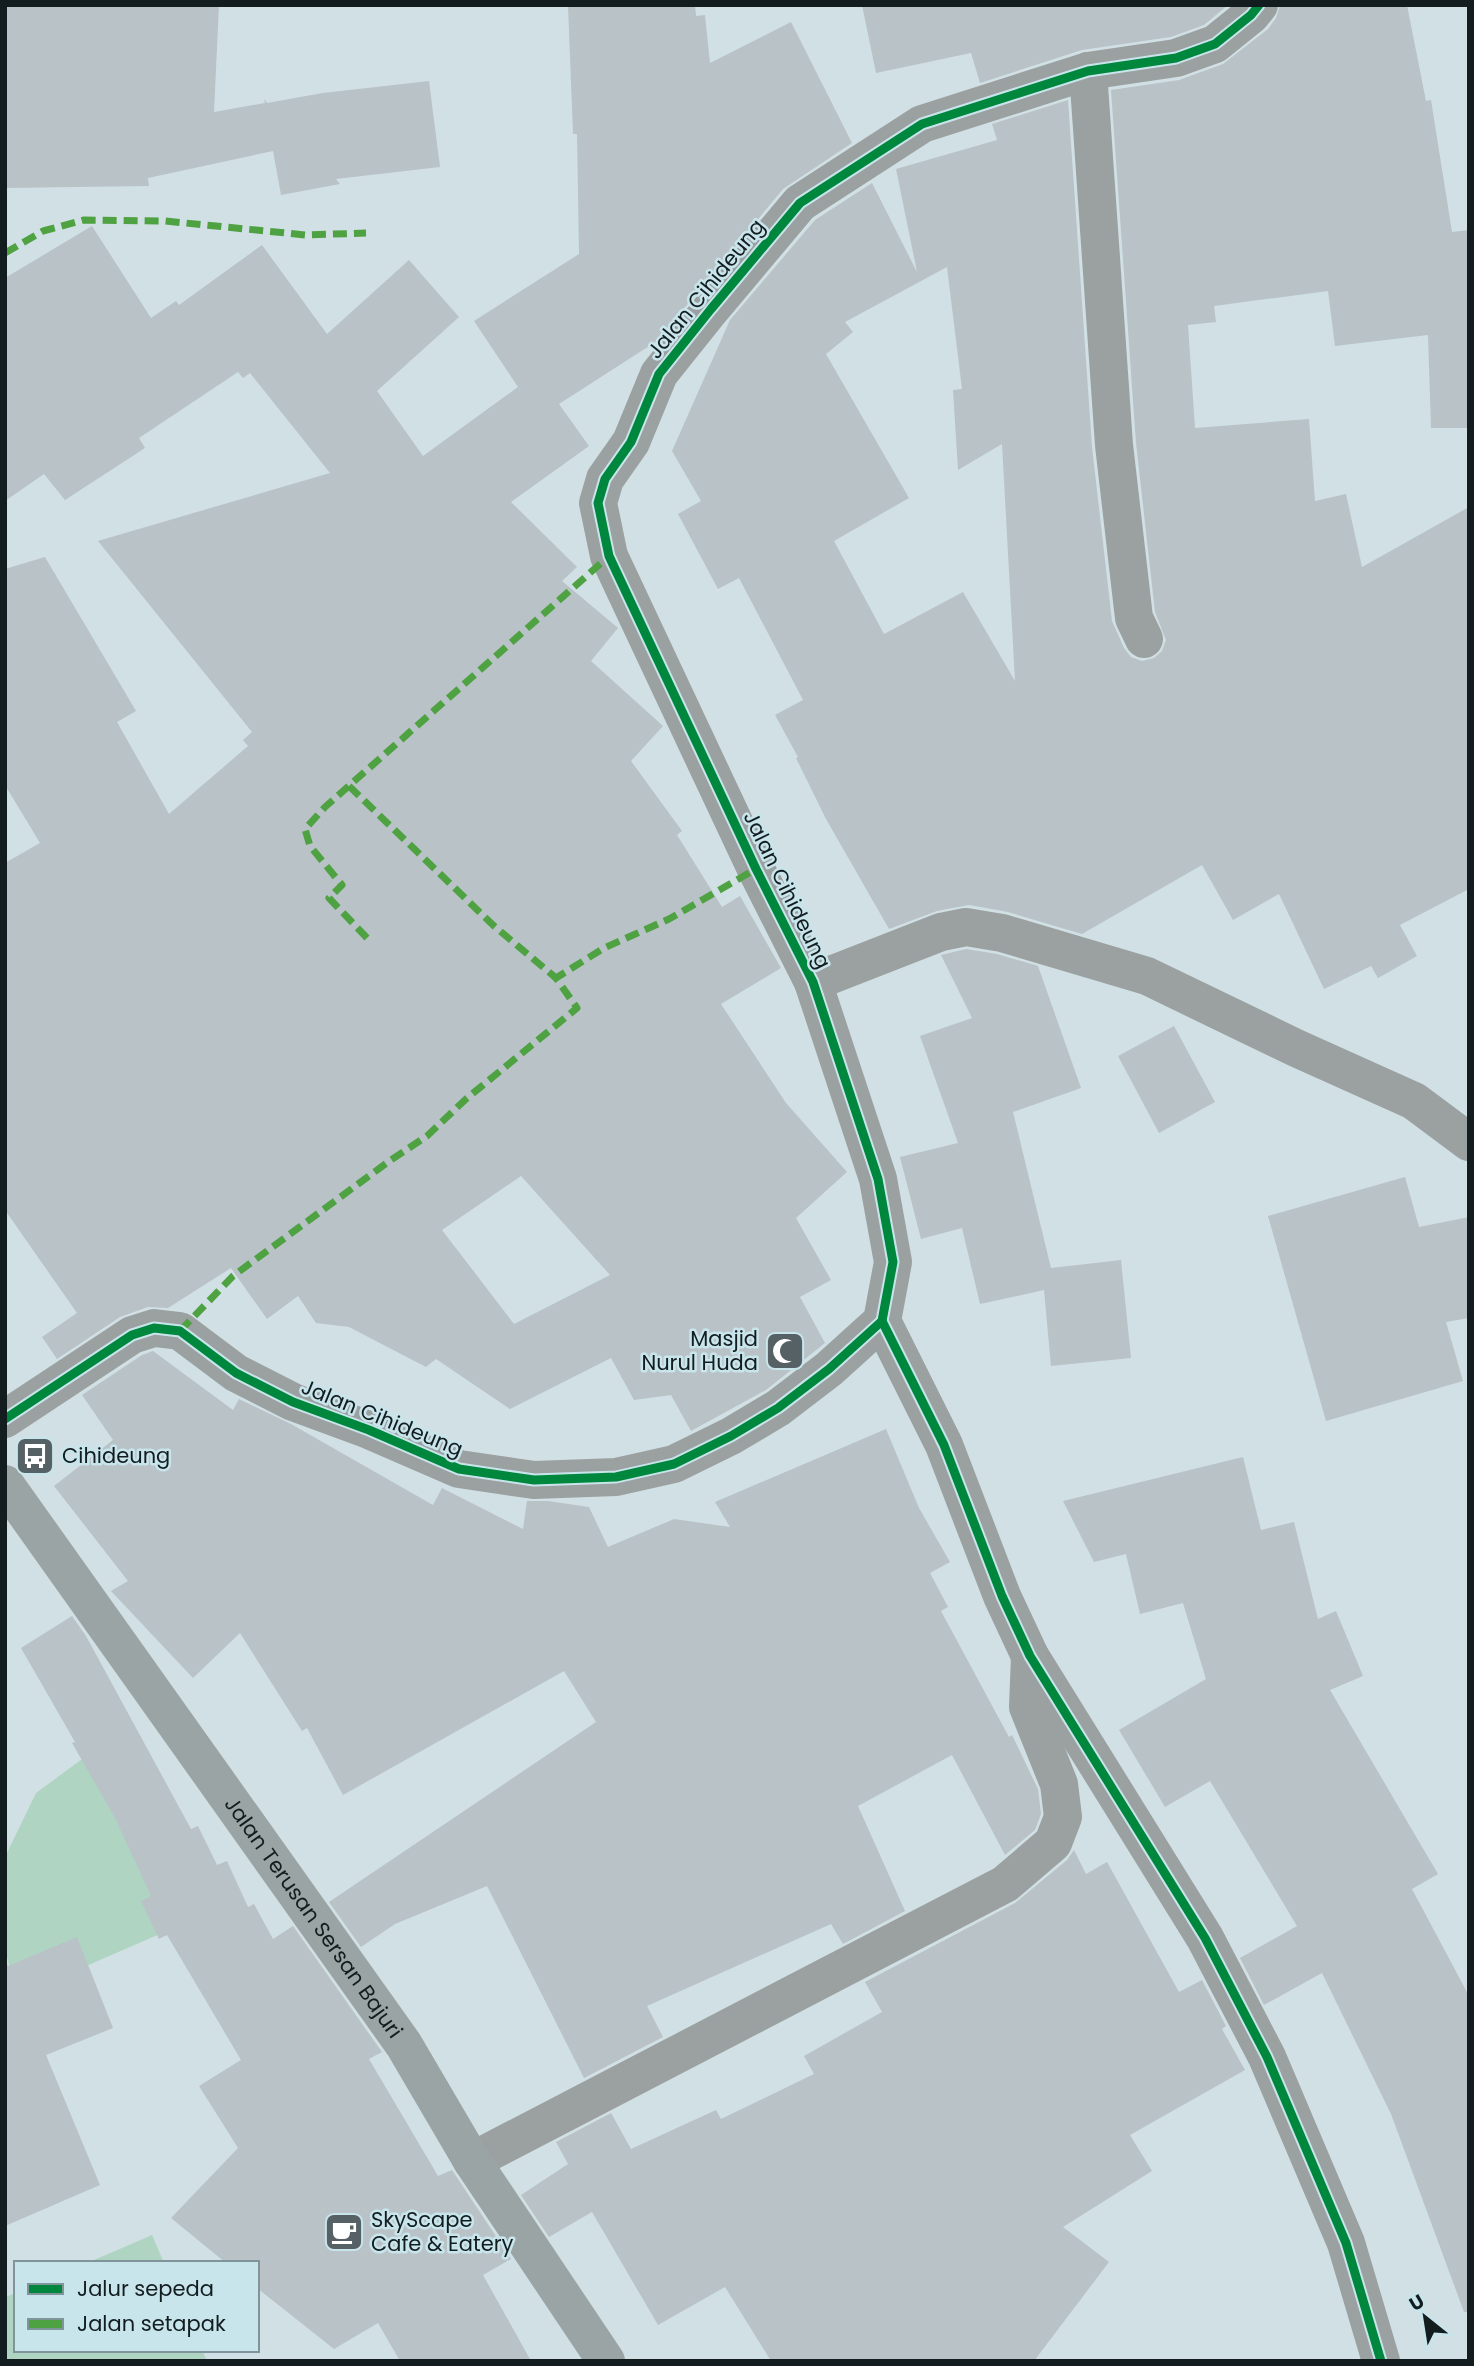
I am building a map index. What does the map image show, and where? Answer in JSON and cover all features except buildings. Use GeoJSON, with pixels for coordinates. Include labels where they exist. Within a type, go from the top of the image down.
{"type":"FeatureCollection","features":[{"type":"Feature","properties":{"kind":"main road","name":"Jalan Terusan Sersan Bajuri"},"geometry":{"type":"LineString","coordinates":[[5,1484],[404,2045],[472,2161],[606,2361]]}},
{"type":"Feature","properties":{"kind":"street","name":"Jalan Cihideung"},"geometry":{"type":"LineString","coordinates":[[5,1419],[132,1335],[154,1328],[180,1331],[236,1373],[293,1402],[369,1430],[459,1469],[534,1480],[616,1477],[674,1464],[731,1436],[778,1408],[829,1369],[882,1321],[893,1262],[877,1179],[813,982],[756,869],[609,556],[598,503],[605,479],[631,442],[659,374],[725,290],[800,203],[922,124],[1088,71],[1176,58],[1215,44],[1251,15],[1259,5]]}},
{"type":"Feature","properties":{"kind":"street"},"geometry":{"type":"LineString","coordinates":[[1088,71],[1114,445],[1135,618],[1144,639]]}},
{"type":"Feature","properties":{"kind":"street"},"geometry":{"type":"LineString","coordinates":[[813,982],[941,932],[966,927],[1002,933],[1147,976],[1414,1101],[1469,1142]]}},
{"type":"Feature","properties":{"kind":"street"},"geometry":{"type":"LineString","coordinates":[[882,1321],[944,1445],[1002,1596],[1030,1656],[1205,1938],[1267,2057],[1346,2243],[1381,2361]]}},
{"type":"Feature","properties":{"kind":"street"},"geometry":{"type":"LineString","coordinates":[[472,2161],[1005,1884],[1054,1843],[1063,1816],[1059,1784],[1028,1707],[1030,1656]]}},
{"type":"Feature","properties":{"kind":"green space"},"geometry":{"type":"Polygon","coordinates":[[[131,1723],[206,1914],[17,1996],[5,1949],[5,1857],[36,1793],[131,1723]]]}},
{"type":"Feature","properties":{"kind":"green space"},"geometry":{"type":"Polygon","coordinates":[[[152,2235],[163,2261],[92,2261],[152,2235]]]}},
{"type":"Feature","properties":{"kind":"green space"},"geometry":{"type":"Polygon","coordinates":[[[14,2294],[14,2352],[203,2352],[207,2361],[5,2361],[5,2297],[14,2294]]]}},
{"type":"Feature","properties":{"kind":"marked path"},"geometry":{"type":"LineString","coordinates":[[5,253],[43,231],[84,220],[165,221],[306,235],[366,233]]}},
{"type":"Feature","properties":{"kind":"marked path"},"geometry":{"type":"LineString","coordinates":[[367,938],[329,898],[342,885],[310,846],[305,829],[325,807],[609,556]]}},
{"type":"Feature","properties":{"kind":"marked path"},"geometry":{"type":"LineString","coordinates":[[349,786],[494,926],[556,978]]}},
{"type":"Feature","properties":{"kind":"marked path"},"geometry":{"type":"LineString","coordinates":[[180,1331],[233,1276],[427,1136],[466,1099],[577,1008],[556,978],[604,948],[669,919],[756,869]]}},
{"type":"Feature","properties":{"kind":"cycle path"},"geometry":{"type":"LineString","coordinates":[[5,1419],[132,1335],[154,1328],[180,1331],[236,1373],[293,1402],[369,1430],[459,1469],[534,1480],[616,1477],[674,1464],[731,1436],[778,1408],[829,1369],[882,1321],[893,1262],[878,1179],[813,982],[756,869],[609,556],[598,503],[605,479],[631,442],[659,374],[800,203],[922,124],[1088,71],[1176,58],[1215,44],[1251,15],[1259,5]]}},
{"type":"Feature","properties":{"kind":"cycle path"},"geometry":{"type":"LineString","coordinates":[[882,1321],[944,1445],[1002,1596],[1030,1656],[1205,1938],[1267,2057],[1346,2243],[1381,2361]]}},
{"type":"Feature","properties":{"kind":"place","name":"Masjid Nurul Huda"},"geometry":{"type":"Point","coordinates":[785,1351]}},
{"type":"Feature","properties":{"kind":"place","name":"Cihideung"},"geometry":{"type":"Point","coordinates":[35,1456]}},
{"type":"Feature","properties":{"kind":"place","name":"SkyScape Cafe & Eatery"},"geometry":{"type":"Point","coordinates":[344,2232]}}]}
